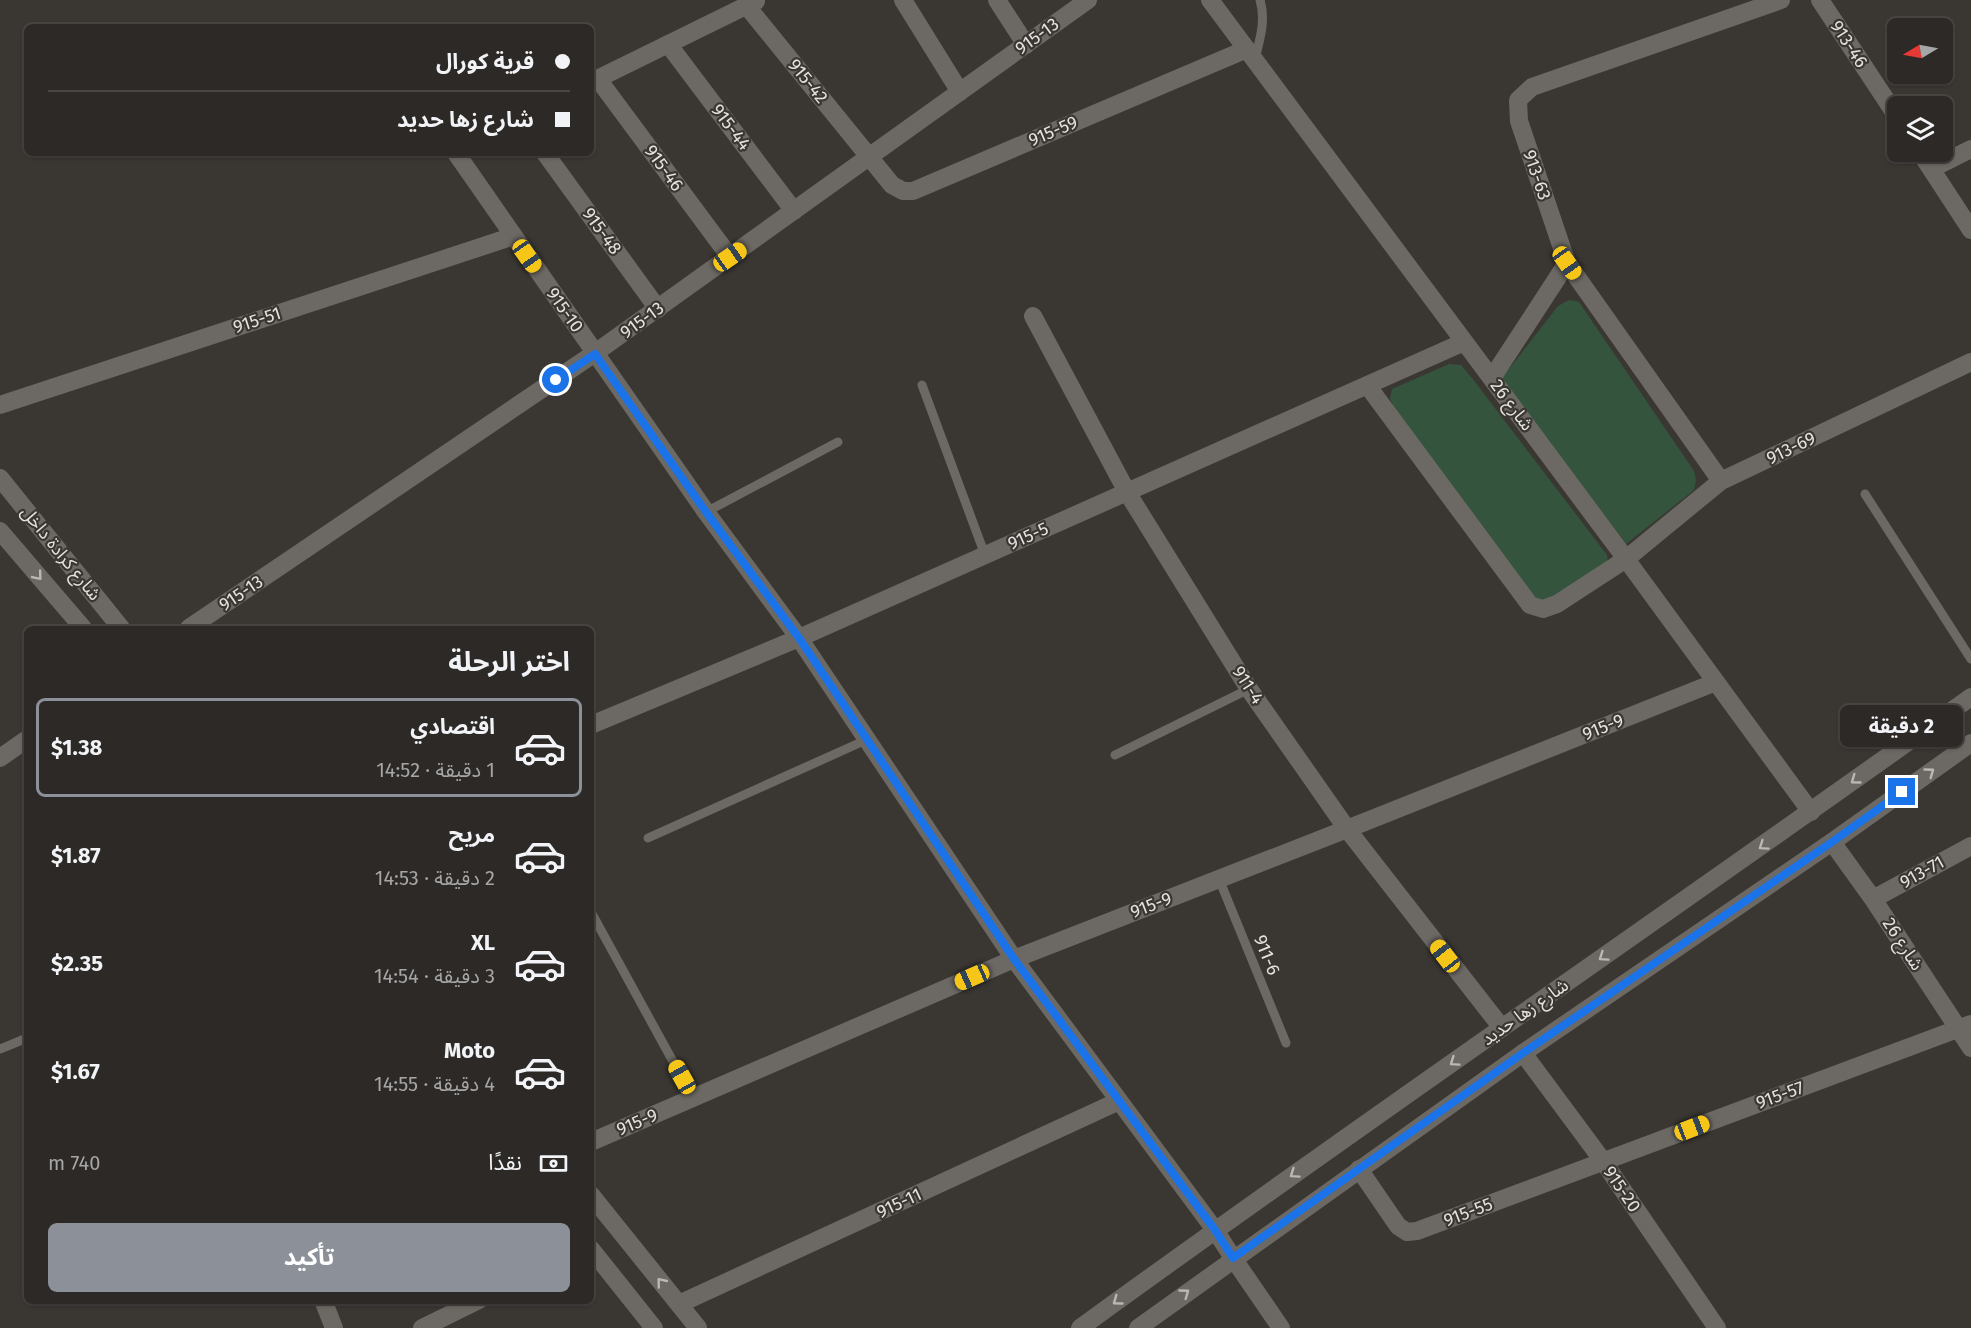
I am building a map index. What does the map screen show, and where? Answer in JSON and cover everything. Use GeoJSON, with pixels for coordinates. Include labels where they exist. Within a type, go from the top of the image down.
{"type":"FeatureCollection","features":[{"type":"Feature","properties":{"kind":"street"},"geometry":{"type":"LineString","coordinates":[[903,0],[960,92]]}},
{"type":"Feature","properties":{"kind":"street"},"geometry":{"type":"LineString","coordinates":[[997,0],[1026,45]]}},
{"type":"Feature","properties":{"kind":"street","name":"915-13"},"geometry":{"type":"LineString","coordinates":[[192,626],[595,354],[1088,0]]}},
{"type":"Feature","properties":{"kind":"street","name":"شارع 26"},"geometry":{"type":"LineString","coordinates":[[1210,0],[1626,559],[1810,812]]}},
{"type":"Feature","properties":{"kind":"street","name":"913-63"},"geometry":{"type":"LineString","coordinates":[[1721,481],[1567,263],[1519,121],[1518,100],[1532,87],[1781,0]]}},
{"type":"Feature","properties":{"kind":"street","name":"913-46"},"geometry":{"type":"LineString","coordinates":[[1820,0],[1887,101]]}},
{"type":"Feature","properties":{"kind":"street"},"geometry":{"type":"LineString","coordinates":[[595,81],[752,2]]}},
{"type":"Feature","properties":{"kind":"street","name":"915-42"},"geometry":{"type":"LineString","coordinates":[[752,2],[869,158]]}},
{"type":"Feature","properties":{"kind":"street","name":"915-44"},"geometry":{"type":"LineString","coordinates":[[668,44],[794,211]]}},
{"type":"Feature","properties":{"kind":"street","name":"915-59"},"geometry":{"type":"LineString","coordinates":[[869,158],[892,184],[903,191],[913,191],[1251,54]]}},
{"type":"Feature","properties":{"kind":"street","name":"915-46"},"geometry":{"type":"LineString","coordinates":[[595,81],[730,257]]}},
{"type":"Feature","properties":{"kind":"street"},"geometry":{"type":"LineString","coordinates":[[1931,169],[1971,149]]}},
{"type":"Feature","properties":{"kind":"street","name":"915-10"},"geometry":{"type":"LineString","coordinates":[[458,156],[706,512],[799,638],[1014,959],[1215,1230],[1281,1328]]}},
{"type":"Feature","properties":{"kind":"street","name":"915-48"},"geometry":{"type":"LineString","coordinates":[[547,156],[658,309]]}},
{"type":"Feature","properties":{"kind":"street"},"geometry":{"type":"LineString","coordinates":[[1926,162],[1971,230]]}},
{"type":"Feature","properties":{"kind":"street","name":"915-51"},"geometry":{"type":"LineString","coordinates":[[0,405],[514,236]]}},
{"type":"Feature","properties":{"kind":"street"},"geometry":{"type":"LineString","coordinates":[[1492,378],[1567,263]]}},
{"type":"Feature","properties":{"kind":"street","name":"911-4"},"geometry":{"type":"LineString","coordinates":[[1033,316],[1127,492],[1249,688],[1347,829],[1502,1028]]}},
{"type":"Feature","properties":{"kind":"street","name":"915-5"},"geometry":{"type":"LineString","coordinates":[[594,723],[799,638],[1464,342]]}},
{"type":"Feature","properties":{"kind":"street","name":"913-69"},"geometry":{"type":"LineString","coordinates":[[1367,385],[1530,605],[1543,609],[1557,604],[1626,559],[1721,481],[1971,362]]}},
{"type":"Feature","properties":{"kind":"street","name":"شارع كرادة داخل"},"geometry":{"type":"LineString","coordinates":[[0,478],[119,626]]}},
{"type":"Feature","properties":{"kind":"street","name":"شارع كرادة داخل"},"geometry":{"type":"LineString","coordinates":[[2,538],[81,626]]}},
{"type":"Feature","properties":{"kind":"street","name":"915-9"},"geometry":{"type":"LineString","coordinates":[[594,1141],[1014,959],[1716,682]]}},
{"type":"Feature","properties":{"kind":"street","name":"شارع زها حديد"},"geometry":{"type":"LineString","coordinates":[[1080,1328],[1215,1230],[1971,697]]}},
{"type":"Feature","properties":{"kind":"street"},"geometry":{"type":"LineString","coordinates":[[0,758],[24,742]]}},
{"type":"Feature","properties":{"kind":"street","name":"شارع زها حديد"},"geometry":{"type":"LineString","coordinates":[[1138,1328],[1523,1053],[1832,842],[1971,743]]}},
{"type":"Feature","properties":{"kind":"street","name":"شارع 26"},"geometry":{"type":"LineString","coordinates":[[1832,842],[1964,1027],[1971,1048]]}},
{"type":"Feature","properties":{"kind":"street","name":"913-71"},"geometry":{"type":"LineString","coordinates":[[1873,899],[1971,846]]}},
{"type":"Feature","properties":{"kind":"street","name":"915-57"},"geometry":{"type":"LineString","coordinates":[[1603,1161],[1964,1027]]}},
{"type":"Feature","properties":{"kind":"street","name":"915-20"},"geometry":{"type":"LineString","coordinates":[[1523,1053],[1603,1161],[1717,1328]]}},
{"type":"Feature","properties":{"kind":"street","name":"915-11"},"geometry":{"type":"LineString","coordinates":[[679,1304],[1119,1101]]}},
{"type":"Feature","properties":{"kind":"street","name":"915-55"},"geometry":{"type":"LineString","coordinates":[[1359,1169],[1398,1226],[1407,1232],[1417,1231],[1603,1161]]}},
{"type":"Feature","properties":{"kind":"street"},"geometry":{"type":"LineString","coordinates":[[594,1200],[698,1328]]}},
{"type":"Feature","properties":{"kind":"street"},"geometry":{"type":"LineString","coordinates":[[594,1253],[654,1328]]}},
{"type":"Feature","properties":{"kind":"street"},"geometry":{"type":"LineString","coordinates":[[325,1304],[334,1328]]}},
{"type":"Feature","properties":{"kind":"street"},"geometry":{"type":"LineString","coordinates":[[422,1328],[470,1304]]}},
{"type":"Feature","properties":{"kind":"lane"},"geometry":{"type":"LineString","coordinates":[[1251,54],[1261,33],[1263,12],[1260,0]]}},
{"type":"Feature","properties":{"kind":"lane"},"geometry":{"type":"LineString","coordinates":[[922,385],[985,555]]}},
{"type":"Feature","properties":{"kind":"lane"},"geometry":{"type":"LineString","coordinates":[[706,512],[838,442]]}},
{"type":"Feature","properties":{"kind":"lane"},"geometry":{"type":"LineString","coordinates":[[1864,494],[1971,659]]}},
{"type":"Feature","properties":{"kind":"lane"},"geometry":{"type":"LineString","coordinates":[[1115,755],[1249,688]]}},
{"type":"Feature","properties":{"kind":"lane"},"geometry":{"type":"LineString","coordinates":[[648,838],[866,740]]}},
{"type":"Feature","properties":{"kind":"lane","name":"911-6"},"geometry":{"type":"LineString","coordinates":[[1219,879],[1286,1043]]}},
{"type":"Feature","properties":{"kind":"lane"},"geometry":{"type":"LineString","coordinates":[[594,917],[693,1098]]}},
{"type":"Feature","properties":{"kind":"lane"},"geometry":{"type":"LineString","coordinates":[[0,1048],[24,1039]]}},
{"type":"Feature","properties":{"kind":"green space"},"geometry":{"type":"Polygon","coordinates":[[[1569,300],[1579,302],[1694,471],[1696,480],[1694,490],[1626,544],[1502,378],[1558,306],[1569,300]]]}},
{"type":"Feature","properties":{"kind":"green space"},"geometry":{"type":"Polygon","coordinates":[[[1449,364],[1461,365],[1472,378],[1607,555],[1608,562],[1554,600],[1542,601],[1532,595],[1394,409],[1390,398],[1392,389],[1449,364]]]}},
{"type":"Feature","properties":{"kind":"route"},"geometry":{"type":"LineString","coordinates":[[556,380],[595,354],[706,512],[799,638],[1014,959],[1215,1230],[1233,1258],[1523,1053],[1902,792]]}}]}
